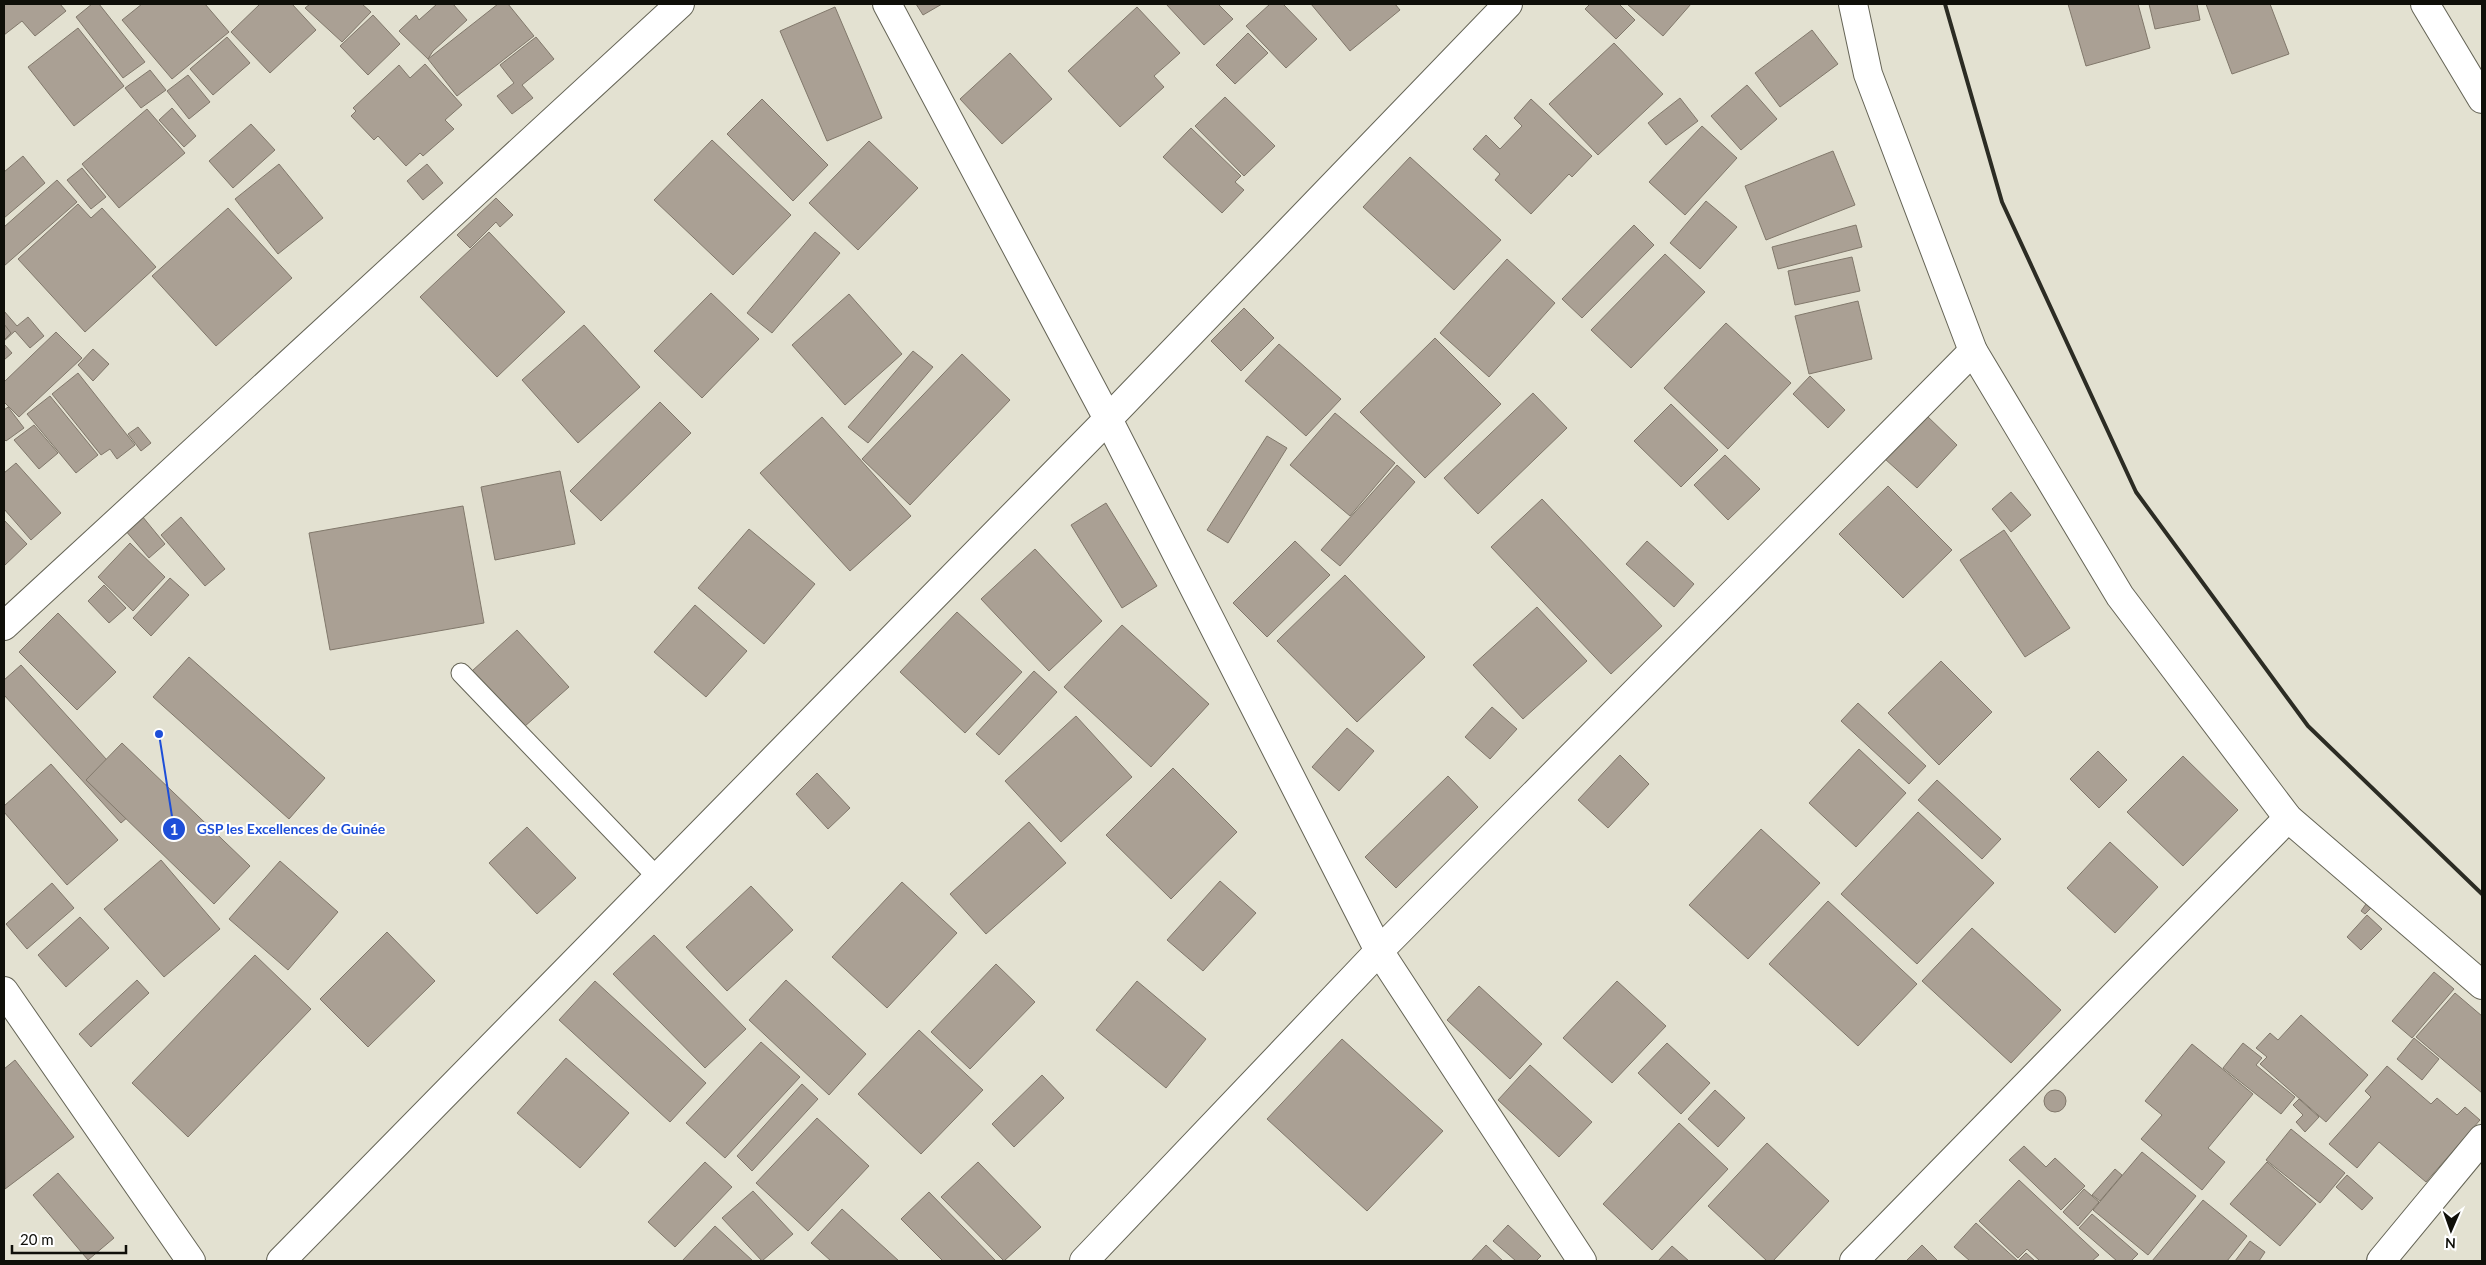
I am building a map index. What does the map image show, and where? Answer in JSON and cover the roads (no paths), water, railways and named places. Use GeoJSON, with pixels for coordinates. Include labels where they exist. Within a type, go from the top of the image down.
{"type":"FeatureCollection","features":[{"type":"Feature","properties":{"kind":"street"},"geometry":{"type":"LineString","coordinates":[[4,626],[680,4]]}},
{"type":"Feature","properties":{"kind":"street"},"geometry":{"type":"LineString","coordinates":[[887,4],[1108,420],[1379,951],[1582,1261]]}},
{"type":"Feature","properties":{"kind":"street"},"geometry":{"type":"LineString","coordinates":[[281,1261],[1108,420],[1508,4]]}},
{"type":"Feature","properties":{"kind":"street"},"geometry":{"type":"LineString","coordinates":[[1853,4],[1868,74],[1973,351],[2120,596],[2288,818],[2482,985]]}},
{"type":"Feature","properties":{"kind":"street"},"geometry":{"type":"LineString","coordinates":[[2425,4],[2482,99]]}},
{"type":"Feature","properties":{"kind":"street"},"geometry":{"type":"LineString","coordinates":[[1084,1261],[1379,951],[1973,351]]}},
{"type":"Feature","properties":{"kind":"street"},"geometry":{"type":"LineString","coordinates":[[1854,1261],[2288,818]]}},
{"type":"Feature","properties":{"kind":"street"},"geometry":{"type":"LineString","coordinates":[[4,992],[191,1261]]}},
{"type":"Feature","properties":{"kind":"street"},"geometry":{"type":"LineString","coordinates":[[2381,1261],[2482,1139]]}},
{"type":"Feature","properties":{"kind":"lane"},"geometry":{"type":"LineString","coordinates":[[461,673],[658,878]]}},
{"type":"Feature","properties":{"kind":"railway"},"geometry":{"type":"LineString","coordinates":[[1945,4],[2002,202],[2136,492],[2308,726],[2482,894]]}},
{"type":"Feature","properties":{"kind":"place","name":"GSP les Excellences de Guinée"},"geometry":{"type":"Point","coordinates":[159,734]}}]}
